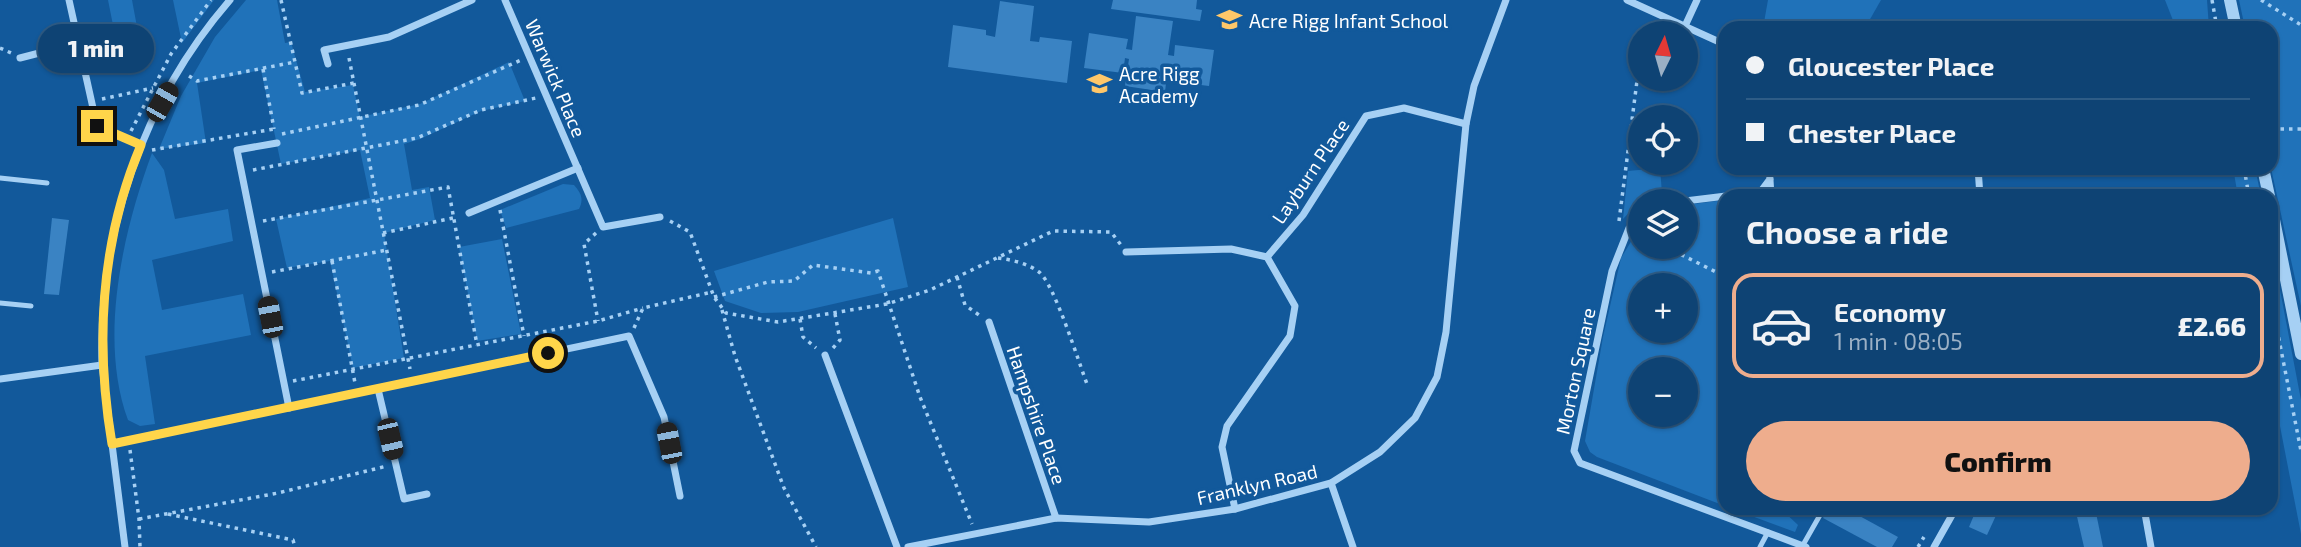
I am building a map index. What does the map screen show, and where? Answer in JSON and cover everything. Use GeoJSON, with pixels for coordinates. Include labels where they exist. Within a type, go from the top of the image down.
{"type":"FeatureCollection","features":[{"type":"Feature","properties":{"kind":"street"},"geometry":{"type":"LineString","coordinates":[[69,0],[97,126],[141,145]]}},
{"type":"Feature","properties":{"kind":"street"},"geometry":{"type":"LineString","coordinates":[[125,547],[102,365],[101,337],[110,251],[127,181],[141,145],[202,34],[230,0]]}},
{"type":"Feature","properties":{"kind":"street"},"geometry":{"type":"LineString","coordinates":[[328,64],[324,50],[389,37],[472,0]]}},
{"type":"Feature","properties":{"kind":"street","name":"Warwick Place"},"geometry":{"type":"LineString","coordinates":[[505,0],[603,227]]}},
{"type":"Feature","properties":{"kind":"street","name":"Franklyn Road"},"geometry":{"type":"LineString","coordinates":[[908,547],[1056,518],[1149,522],[1234,509],[1331,483],[1380,452],[1415,418],[1437,377],[1447,332],[1466,124],[1474,86],[1506,0]]}},
{"type":"Feature","properties":{"kind":"street"},"geometry":{"type":"LineString","coordinates":[[1627,0],[1674,21]]}},
{"type":"Feature","properties":{"kind":"street"},"geometry":{"type":"LineString","coordinates":[[1687,21],[1697,0]]}},
{"type":"Feature","properties":{"kind":"street"},"geometry":{"type":"LineString","coordinates":[[2230,0],[2234,21]]}},
{"type":"Feature","properties":{"kind":"street"},"geometry":{"type":"LineString","coordinates":[[1698,32],[1718,41]]}},
{"type":"Feature","properties":{"kind":"street"},"geometry":{"type":"LineString","coordinates":[[20,58],[78,43]]}},
{"type":"Feature","properties":{"kind":"street","name":"Layburn Place"},"geometry":{"type":"LineString","coordinates":[[1267,257],[1303,215],[1366,116],[1404,108],[1466,124]]}},
{"type":"Feature","properties":{"kind":"street"},"geometry":{"type":"LineString","coordinates":[[277,144],[237,150],[289,408]]}},
{"type":"Feature","properties":{"kind":"street","name":"Warwick Place"},"geometry":{"type":"LineString","coordinates":[[469,213],[578,168]]}},
{"type":"Feature","properties":{"kind":"street"},"geometry":{"type":"LineString","coordinates":[[1770,175],[1771,189]]}},
{"type":"Feature","properties":{"kind":"street"},"geometry":{"type":"LineString","coordinates":[[1762,189],[1770,179]]}},
{"type":"Feature","properties":{"kind":"street"},"geometry":{"type":"LineString","coordinates":[[1698,199],[1718,197]]}},
{"type":"Feature","properties":{"kind":"street"},"geometry":{"type":"LineString","coordinates":[[603,227],[660,217]]}},
{"type":"Feature","properties":{"kind":"street","name":"Morton Square"},"geometry":{"type":"LineString","coordinates":[[1628,231],[1612,271],[1574,450],[1580,463],[1718,514]]}},
{"type":"Feature","properties":{"kind":"street"},"geometry":{"type":"LineString","coordinates":[[2278,240],[2301,354]]}},
{"type":"Feature","properties":{"kind":"street"},"geometry":{"type":"LineString","coordinates":[[1126,252],[1231,249],[1267,257],[1295,306],[1290,336],[1227,426],[1222,447],[1234,509]]}},
{"type":"Feature","properties":{"kind":"street","name":"Hampshire Place"},"geometry":{"type":"LineString","coordinates":[[989,322],[1056,518]]}},
{"type":"Feature","properties":{"kind":"street"},"geometry":{"type":"LineString","coordinates":[[112,444],[629,336],[664,417],[680,496]]}},
{"type":"Feature","properties":{"kind":"street"},"geometry":{"type":"LineString","coordinates":[[825,355],[897,547]]}},
{"type":"Feature","properties":{"kind":"street"},"geometry":{"type":"LineString","coordinates":[[0,379],[102,365]]}},
{"type":"Feature","properties":{"kind":"street"},"geometry":{"type":"LineString","coordinates":[[378,389],[404,499],[427,494]]}},
{"type":"Feature","properties":{"kind":"street"},"geometry":{"type":"LineString","coordinates":[[1331,483],[1353,547]]}},
{"type":"Feature","properties":{"kind":"street","name":"Morton Square"},"geometry":{"type":"LineString","coordinates":[[1722,515],[1805,546]]}},
{"type":"Feature","properties":{"kind":"street"},"geometry":{"type":"LineString","coordinates":[[1934,547],[1952,515]]}},
{"type":"Feature","properties":{"kind":"street"},"geometry":{"type":"LineString","coordinates":[[2145,515],[2151,547]]}},
{"type":"Feature","properties":{"kind":"lane"},"geometry":{"type":"LineString","coordinates":[[0,178],[47,183]]}},
{"type":"Feature","properties":{"kind":"lane"},"geometry":{"type":"LineString","coordinates":[[0,303],[31,306]]}},
{"type":"Feature","properties":{"kind":"lane"},"geometry":{"type":"LineString","coordinates":[[1805,546],[1820,515]]}},
{"type":"Feature","properties":{"kind":"lane"},"geometry":{"type":"LineString","coordinates":[[1760,547],[1768,532]]}},
{"type":"Feature","properties":{"kind":"path"},"geometry":{"type":"LineString","coordinates":[[203,0],[204,8]]}},
{"type":"Feature","properties":{"kind":"path"},"geometry":{"type":"LineString","coordinates":[[281,0],[302,93],[354,83]]}},
{"type":"Feature","properties":{"kind":"path"},"geometry":{"type":"LineString","coordinates":[[2212,0],[2216,21]]}},
{"type":"Feature","properties":{"kind":"path"},"geometry":{"type":"LineString","coordinates":[[2261,0],[2301,25]]}},
{"type":"Feature","properties":{"kind":"path"},"geometry":{"type":"LineString","coordinates":[[346,45],[413,382]]}},
{"type":"Feature","properties":{"kind":"path"},"geometry":{"type":"LineString","coordinates":[[263,69],[275,135],[419,105],[529,57]]}},
{"type":"Feature","properties":{"kind":"path"},"geometry":{"type":"LineString","coordinates":[[180,70],[197,81],[295,62]]}},
{"type":"Feature","properties":{"kind":"path"},"geometry":{"type":"LineString","coordinates":[[90,102],[153,88]]}},
{"type":"Feature","properties":{"kind":"path"},"geometry":{"type":"LineString","coordinates":[[1628,229],[1618,224],[1636,91]]}},
{"type":"Feature","properties":{"kind":"path"},"geometry":{"type":"LineString","coordinates":[[240,173],[417,138],[481,110],[526,102],[546,94]]}},
{"type":"Feature","properties":{"kind":"path"},"geometry":{"type":"LineString","coordinates":[[141,145],[153,150],[274,129]]}},
{"type":"Feature","properties":{"kind":"path"},"geometry":{"type":"LineString","coordinates":[[2278,129],[2301,129]]}},
{"type":"Feature","properties":{"kind":"path"},"geometry":{"type":"LineString","coordinates":[[277,144],[281,165]]}},
{"type":"Feature","properties":{"kind":"path"},"geometry":{"type":"LineString","coordinates":[[251,223],[448,187],[477,345]]}},
{"type":"Feature","properties":{"kind":"path"},"geometry":{"type":"LineString","coordinates":[[498,201],[524,336]]}},
{"type":"Feature","properties":{"kind":"path"},"geometry":{"type":"LineString","coordinates":[[383,233],[469,213]]}},
{"type":"Feature","properties":{"kind":"path"},"geometry":{"type":"LineString","coordinates":[[660,217],[691,232],[713,295],[726,313],[778,322],[890,303],[930,290],[1053,231],[1111,232],[1126,252]]}},
{"type":"Feature","properties":{"kind":"path"},"geometry":{"type":"LineString","coordinates":[[598,321],[584,244],[603,227]]}},
{"type":"Feature","properties":{"kind":"path"},"geometry":{"type":"LineString","coordinates":[[261,274],[387,250]]}},
{"type":"Feature","properties":{"kind":"path"},"geometry":{"type":"LineString","coordinates":[[996,257],[1018,261],[1041,273],[1062,314],[1087,384]]}},
{"type":"Feature","properties":{"kind":"path"},"geometry":{"type":"LineString","coordinates":[[1691,259],[1718,272]]}},
{"type":"Feature","properties":{"kind":"path"},"geometry":{"type":"LineString","coordinates":[[332,261],[358,393]]}},
{"type":"Feature","properties":{"kind":"path"},"geometry":{"type":"LineString","coordinates":[[284,383],[598,321],[643,308],[768,282],[794,281],[813,265],[871,273],[878,271],[920,397],[976,534]]}},
{"type":"Feature","properties":{"kind":"path"},"geometry":{"type":"LineString","coordinates":[[957,277],[965,305],[989,322]]}},
{"type":"Feature","properties":{"kind":"path"},"geometry":{"type":"LineString","coordinates":[[720,305],[735,356],[784,488],[816,547]]}},
{"type":"Feature","properties":{"kind":"path"},"geometry":{"type":"LineString","coordinates":[[629,336],[643,308]]}},
{"type":"Feature","properties":{"kind":"path"},"geometry":{"type":"LineString","coordinates":[[800,319],[803,337],[825,355],[840,340],[835,313]]}},
{"type":"Feature","properties":{"kind":"path"},"geometry":{"type":"LineString","coordinates":[[2278,334],[2301,451]]}},
{"type":"Feature","properties":{"kind":"path"},"geometry":{"type":"LineString","coordinates":[[129,441],[140,547]]}},
{"type":"Feature","properties":{"kind":"path"},"geometry":{"type":"LineString","coordinates":[[139,519],[278,493],[396,464]]}},
{"type":"Feature","properties":{"kind":"path"},"geometry":{"type":"LineString","coordinates":[[166,514],[293,540],[295,547]]}},
{"type":"Feature","properties":{"kind":"shaded area"},"geometry":{"type":"Polygon","coordinates":[[[108,0],[132,0],[140,43],[94,53],[93,46],[103,44],[100,29],[113,25],[108,0]]]}},
{"type":"Feature","properties":{"kind":"shaded area"},"geometry":{"type":"Polygon","coordinates":[[[173,0],[214,0],[182,43],[173,0]]]}},
{"type":"Feature","properties":{"kind":"shaded area"},"geometry":{"type":"Polygon","coordinates":[[[246,0],[277,0],[285,43],[291,42],[305,92],[353,85],[360,117],[420,104],[509,62],[525,101],[481,111],[404,144],[412,190],[429,187],[435,220],[384,233],[404,358],[353,368],[330,261],[287,268],[276,219],[370,198],[360,150],[281,164],[261,70],[197,83],[206,143],[159,149],[181,96],[215,37],[246,0]]]}},
{"type":"Feature","properties":{"kind":"shaded area"},"geometry":{"type":"Polygon","coordinates":[[[1768,0],[1881,0],[1869,21],[1764,21],[1768,0]]]}},
{"type":"Feature","properties":{"kind":"shaded area"},"geometry":{"type":"Polygon","coordinates":[[[2165,0],[2207,0],[2208,21],[2173,21],[2165,0]]]}},
{"type":"Feature","properties":{"kind":"shaded area"},"geometry":{"type":"Polygon","coordinates":[[[2239,0],[2301,0],[2301,306],[2278,200],[2278,189],[2276,189],[2273,175],[2278,175],[2278,21],[2244,21],[2239,0]]]}},
{"type":"Feature","properties":{"kind":"shaded area"},"geometry":{"type":"Polygon","coordinates":[[[152,153],[164,170],[175,219],[228,209],[233,241],[152,260],[162,310],[243,294],[251,335],[145,356],[155,424],[140,426],[128,420],[119,388],[115,320],[124,250],[152,153]]]}},
{"type":"Feature","properties":{"kind":"shaded area"},"geometry":{"type":"Polygon","coordinates":[[[1628,171],[1628,175],[1661,175],[1662,189],[1628,189],[1628,214],[1623,219],[1628,171]]]}},
{"type":"Feature","properties":{"kind":"shaded area"},"geometry":{"type":"Polygon","coordinates":[[[2234,175],[2256,175],[2260,189],[2237,189],[2234,175]]]}},
{"type":"Feature","properties":{"kind":"shaded area"},"geometry":{"type":"Polygon","coordinates":[[[563,184],[574,185],[578,191],[581,196],[579,209],[506,228],[500,210],[563,184]]]}},
{"type":"Feature","properties":{"kind":"shaded area"},"geometry":{"type":"Polygon","coordinates":[[[1718,201],[1718,503],[1597,457],[1590,452],[1585,441],[1603,337],[1621,258],[1628,247],[1628,259],[1698,259],[1698,203],[1718,201]]]}},
{"type":"Feature","properties":{"kind":"shaded area"},"geometry":{"type":"Polygon","coordinates":[[[893,218],[908,287],[798,312],[761,313],[725,301],[714,271],[893,218]]]}},
{"type":"Feature","properties":{"kind":"shaded area"},"geometry":{"type":"Polygon","coordinates":[[[502,239],[521,334],[477,341],[459,247],[502,239]]]}},
{"type":"Feature","properties":{"kind":"shaded area"},"geometry":{"type":"Polygon","coordinates":[[[2278,279],[2301,400],[2301,534],[2279,421],[2278,279]]]}},
{"type":"Feature","properties":{"kind":"shaded area"},"geometry":{"type":"Polygon","coordinates":[[[1749,515],[1787,515],[1798,525],[1795,532],[1749,515]]]}},
{"type":"Feature","properties":{"kind":"building"},"geometry":{"type":"Polygon","coordinates":[[[1113,0],[1197,0],[1196,9],[1202,10],[1200,21],[1111,9],[1113,0]]]}},
{"type":"Feature","properties":{"kind":"building"},"geometry":{"type":"Polygon","coordinates":[[[1000,1],[1034,6],[1030,41],[1039,42],[1040,37],[1072,41],[1067,83],[948,67],[953,25],[986,30],[986,35],[995,37],[1000,1]]]}},
{"type":"Feature","properties":{"kind":"building"},"geometry":{"type":"Polygon","coordinates":[[[1136,16],[1173,21],[1168,55],[1174,56],[1175,45],[1214,50],[1209,86],[1169,81],[1171,65],[1168,65],[1165,92],[1125,86],[1129,59],[1125,58],[1123,73],[1084,68],[1089,33],[1128,39],[1126,49],[1132,50],[1136,16]]]}},
{"type":"Feature","properties":{"kind":"building"},"geometry":{"type":"Polygon","coordinates":[[[52,218],[69,220],[59,295],[44,294],[52,218]]]}},
{"type":"Feature","properties":{"kind":"building"},"geometry":{"type":"Polygon","coordinates":[[[1825,515],[1858,515],[1898,537],[1892,547],[1877,547],[1823,518],[1825,515]]]}},
{"type":"Feature","properties":{"kind":"building"},"geometry":{"type":"Polygon","coordinates":[[[1974,515],[1996,515],[1987,535],[1969,527],[1974,515]]]}},
{"type":"Feature","properties":{"kind":"building"},"geometry":{"type":"Polygon","coordinates":[[[2077,515],[2096,515],[2103,547],[2084,547],[2077,515]]]}},
{"type":"Feature","properties":{"kind":"place","name":"Acre Rigg Infant School"},"geometry":{"type":"Point","coordinates":[1229,20]}},
{"type":"Feature","properties":{"kind":"place","name":"Acre Rigg Academy"},"geometry":{"type":"Point","coordinates":[1099,84]}},
{"type":"Feature","properties":{"kind":"route"},"geometry":{"type":"LineString","coordinates":[[97,126],[141,145],[125,188],[110,251],[103,313],[102,365],[112,444],[548,353]]}}]}
